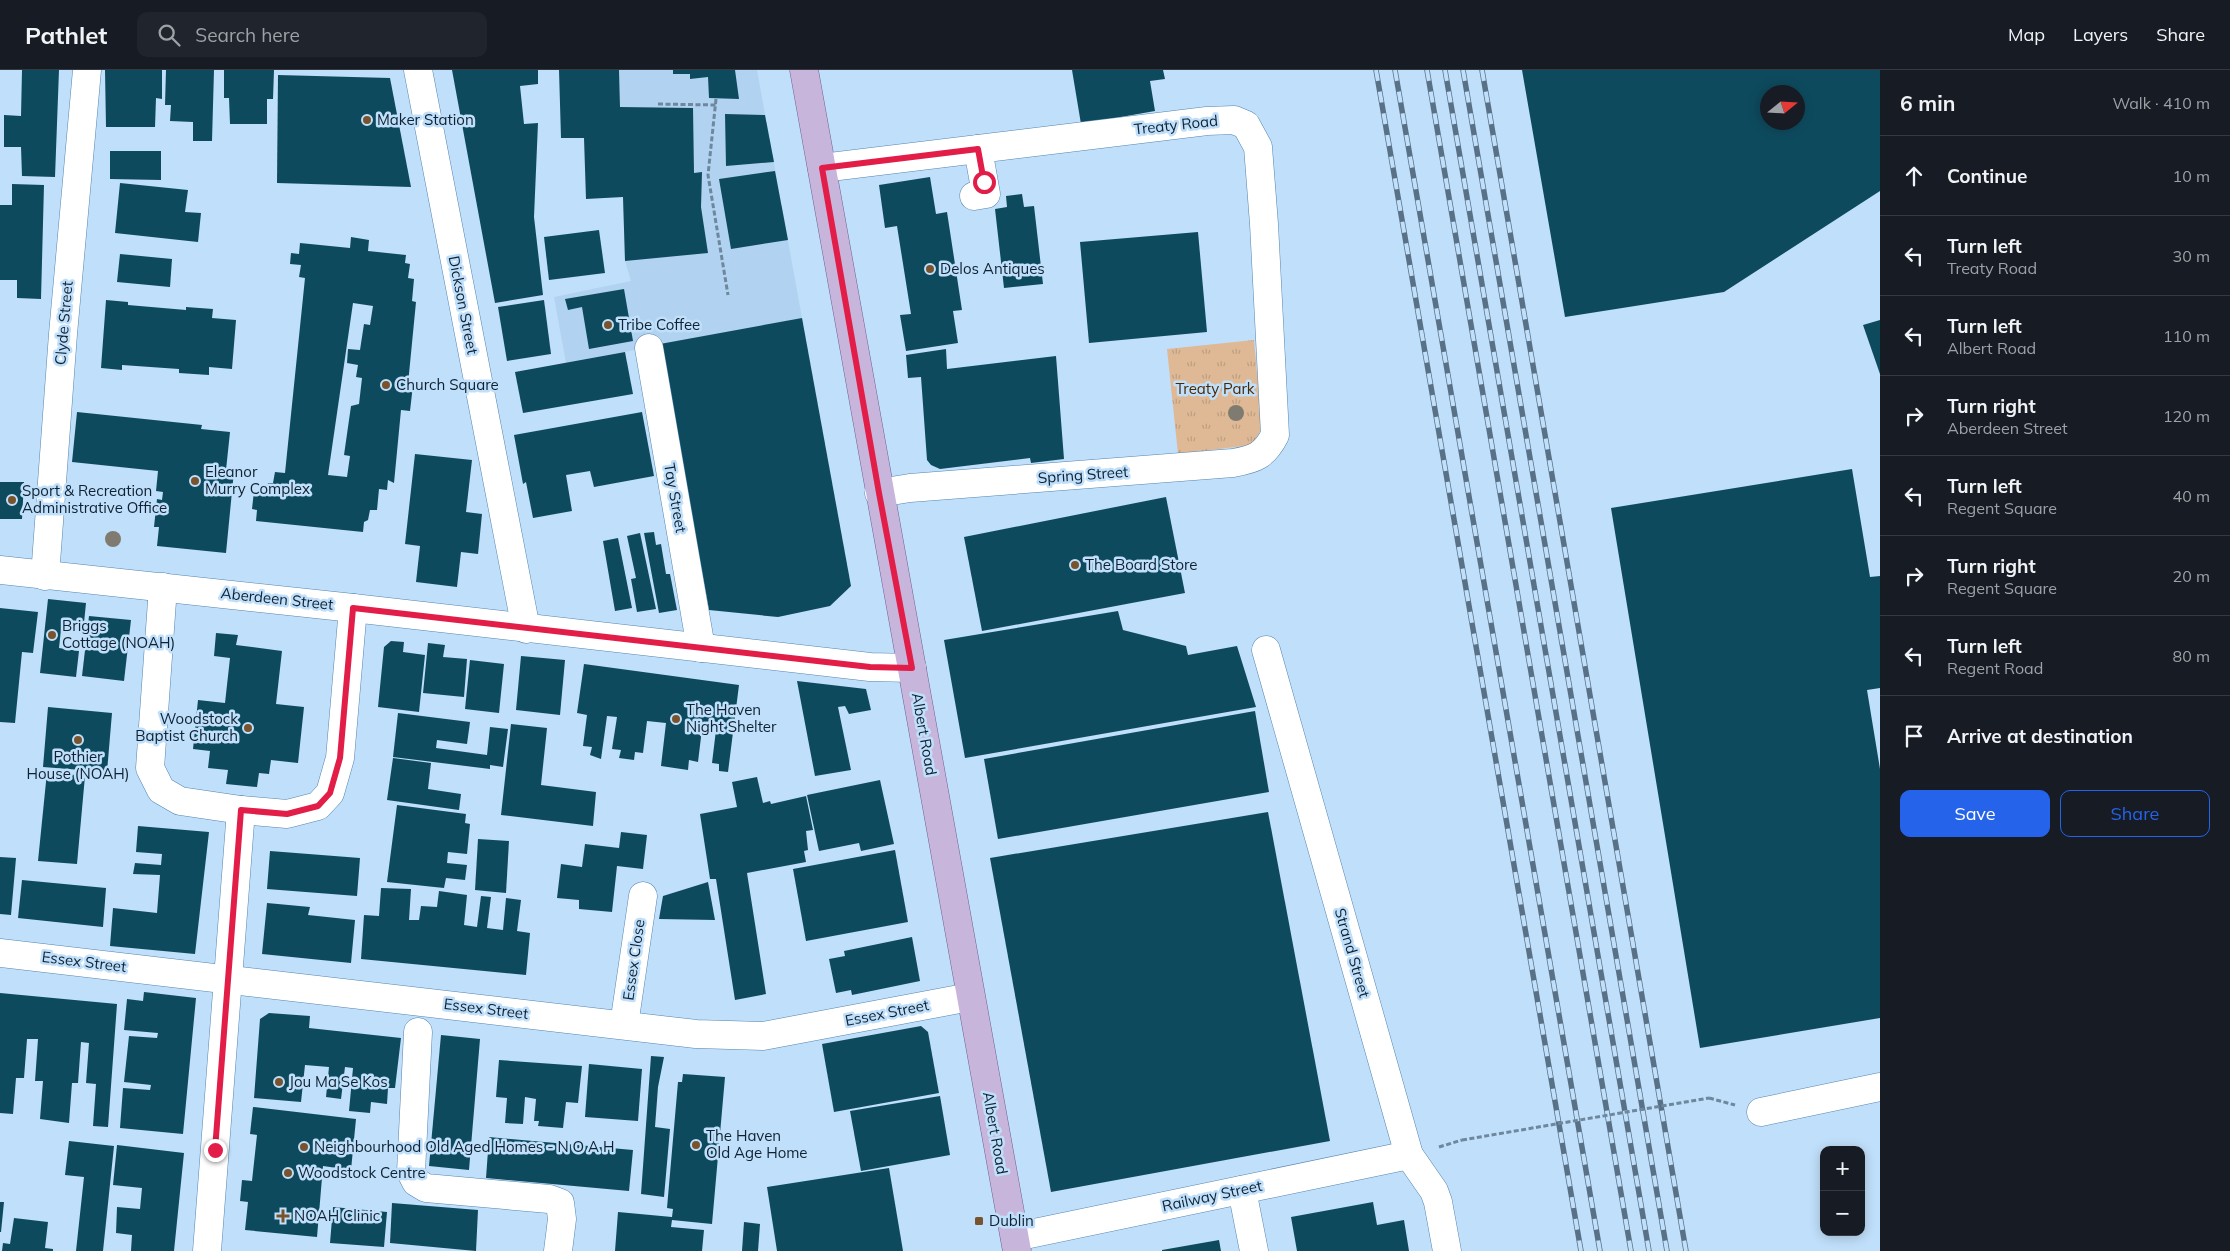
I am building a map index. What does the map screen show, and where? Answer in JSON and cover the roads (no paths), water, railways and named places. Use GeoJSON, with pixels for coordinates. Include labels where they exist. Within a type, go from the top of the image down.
{"type":"FeatureCollection","features":[{"type":"Feature","properties":{"kind":"main road","name":"Albert Road"},"geometry":{"type":"LineString","coordinates":[[804,70],[1016,1244]]}},
{"type":"Feature","properties":{"kind":"street","name":"Clyde Street"},"geometry":{"type":"LineString","coordinates":[[45,576],[63,334],[87,70]]}},
{"type":"Feature","properties":{"kind":"street","name":"Dickson Street"},"geometry":{"type":"LineString","coordinates":[[418,70],[526,629]]}},
{"type":"Feature","properties":{"kind":"street","name":"Treaty Road"},"geometry":{"type":"LineString","coordinates":[[822,168],[1207,121],[1234,120],[1246,125],[1258,147],[1275,435]]}},
{"type":"Feature","properties":{"kind":"street"},"geometry":{"type":"LineString","coordinates":[[978,149],[987,185]]}},
{"type":"Feature","properties":{"kind":"street","name":"Tay Street"},"geometry":{"type":"LineString","coordinates":[[649,348],[701,648]]}},
{"type":"Feature","properties":{"kind":"street","name":"Spring Street"},"geometry":{"type":"LineString","coordinates":[[879,493],[910,488],[1233,463],[1253,459],[1267,449],[1275,435]]}},
{"type":"Feature","properties":{"kind":"street","name":"Aberdeen Street"},"geometry":{"type":"LineString","coordinates":[[0,570],[870,667],[912,668]]}},
{"type":"Feature","properties":{"kind":"street"},"geometry":{"type":"LineString","coordinates":[[163,587],[150,768],[161,790],[180,801],[241,810],[287,814],[318,806],[330,793],[340,758],[353,608]]}},
{"type":"Feature","properties":{"kind":"street","name":"Strand Street"},"geometry":{"type":"LineString","coordinates":[[1266,650],[1409,1155],[1434,1191],[1438,1202],[1447,1251]]}},
{"type":"Feature","properties":{"kind":"street"},"geometry":{"type":"LineString","coordinates":[[207,1251],[241,810]]}},
{"type":"Feature","properties":{"kind":"street","name":"Essex Close"},"geometry":{"type":"LineString","coordinates":[[624,1025],[643,896]]}},
{"type":"Feature","properties":{"kind":"street","name":"Essex Street"},"geometry":{"type":"LineString","coordinates":[[0,952],[696,1034],[763,1036],[970,997]]}},
{"type":"Feature","properties":{"kind":"street"},"geometry":{"type":"LineString","coordinates":[[418,1032],[411,1172],[416,1182],[426,1188],[549,1199],[560,1203],[562,1219],[558,1251]]}},
{"type":"Feature","properties":{"kind":"street"},"geometry":{"type":"LineString","coordinates":[[1761,1112],[1880,1087]]}},
{"type":"Feature","properties":{"kind":"street","name":"Railway Street"},"geometry":{"type":"LineString","coordinates":[[1016,1244],[1242,1190],[1409,1155]]}},
{"type":"Feature","properties":{"kind":"street"},"geometry":{"type":"LineString","coordinates":[[1242,1190],[1254,1251]]}},
{"type":"Feature","properties":{"kind":"railway"},"geometry":{"type":"LineString","coordinates":[[1376,70],[1581,1251]]}},
{"type":"Feature","properties":{"kind":"railway"},"geometry":{"type":"LineString","coordinates":[[1395,70],[1600,1251]]}},
{"type":"Feature","properties":{"kind":"railway"},"geometry":{"type":"LineString","coordinates":[[1427,70],[1631,1251]]}},
{"type":"Feature","properties":{"kind":"railway"},"geometry":{"type":"LineString","coordinates":[[1445,70],[1649,1251]]}},
{"type":"Feature","properties":{"kind":"railway"},"geometry":{"type":"LineString","coordinates":[[1463,70],[1667,1251]]}},
{"type":"Feature","properties":{"kind":"railway"},"geometry":{"type":"LineString","coordinates":[[1482,70],[1686,1251]]}},
{"type":"Feature","properties":{"kind":"place","name":"Maker Station"},"geometry":{"type":"Point","coordinates":[367,120]}},
{"type":"Feature","properties":{"kind":"place","name":"Delos Antiques"},"geometry":{"type":"Point","coordinates":[930,269]}},
{"type":"Feature","properties":{"kind":"place","name":"Tribe Coffee"},"geometry":{"type":"Point","coordinates":[608,325]}},
{"type":"Feature","properties":{"kind":"place","name":"Church Square"},"geometry":{"type":"Point","coordinates":[386,385]}},
{"type":"Feature","properties":{"kind":"place","name":"Eleanor Murry Complex"},"geometry":{"type":"Point","coordinates":[195,481]}},
{"type":"Feature","properties":{"kind":"place","name":"Sport & Recreation Administrative Office"},"geometry":{"type":"Point","coordinates":[12,500]}},
{"type":"Feature","properties":{"kind":"place","name":"The Board Store"},"geometry":{"type":"Point","coordinates":[1075,565]}},
{"type":"Feature","properties":{"kind":"place","name":"Briggs Cottage (NOAH)"},"geometry":{"type":"Point","coordinates":[52,635]}},
{"type":"Feature","properties":{"kind":"place","name":"The Haven Night Shelter"},"geometry":{"type":"Point","coordinates":[676,719]}},
{"type":"Feature","properties":{"kind":"place","name":"Woodstock Baptist Church"},"geometry":{"type":"Point","coordinates":[248,728]}},
{"type":"Feature","properties":{"kind":"place","name":"Pothier House (NOAH)"},"geometry":{"type":"Point","coordinates":[78,740]}},
{"type":"Feature","properties":{"kind":"place","name":"Jou Ma Se Kos"},"geometry":{"type":"Point","coordinates":[279,1082]}},
{"type":"Feature","properties":{"kind":"place","name":"The Haven Old Age Home"},"geometry":{"type":"Point","coordinates":[696,1145]}},
{"type":"Feature","properties":{"kind":"place","name":"Neighbourhood Old Aged Homes - N O A H"},"geometry":{"type":"Point","coordinates":[304,1147]}},
{"type":"Feature","properties":{"kind":"place","name":"Woodstock Centre"},"geometry":{"type":"Point","coordinates":[288,1173]}},
{"type":"Feature","properties":{"kind":"place","name":"NOAH Clinic"},"geometry":{"type":"Point","coordinates":[283,1216]}},
{"type":"Feature","properties":{"kind":"place","name":"Dublin"},"geometry":{"type":"Point","coordinates":[979,1221]}},
{"type":"Feature","properties":{"kind":"park label","name":"Treaty Park"},"geometry":{"type":"Point","coordinates":[1215,389]}}]}
